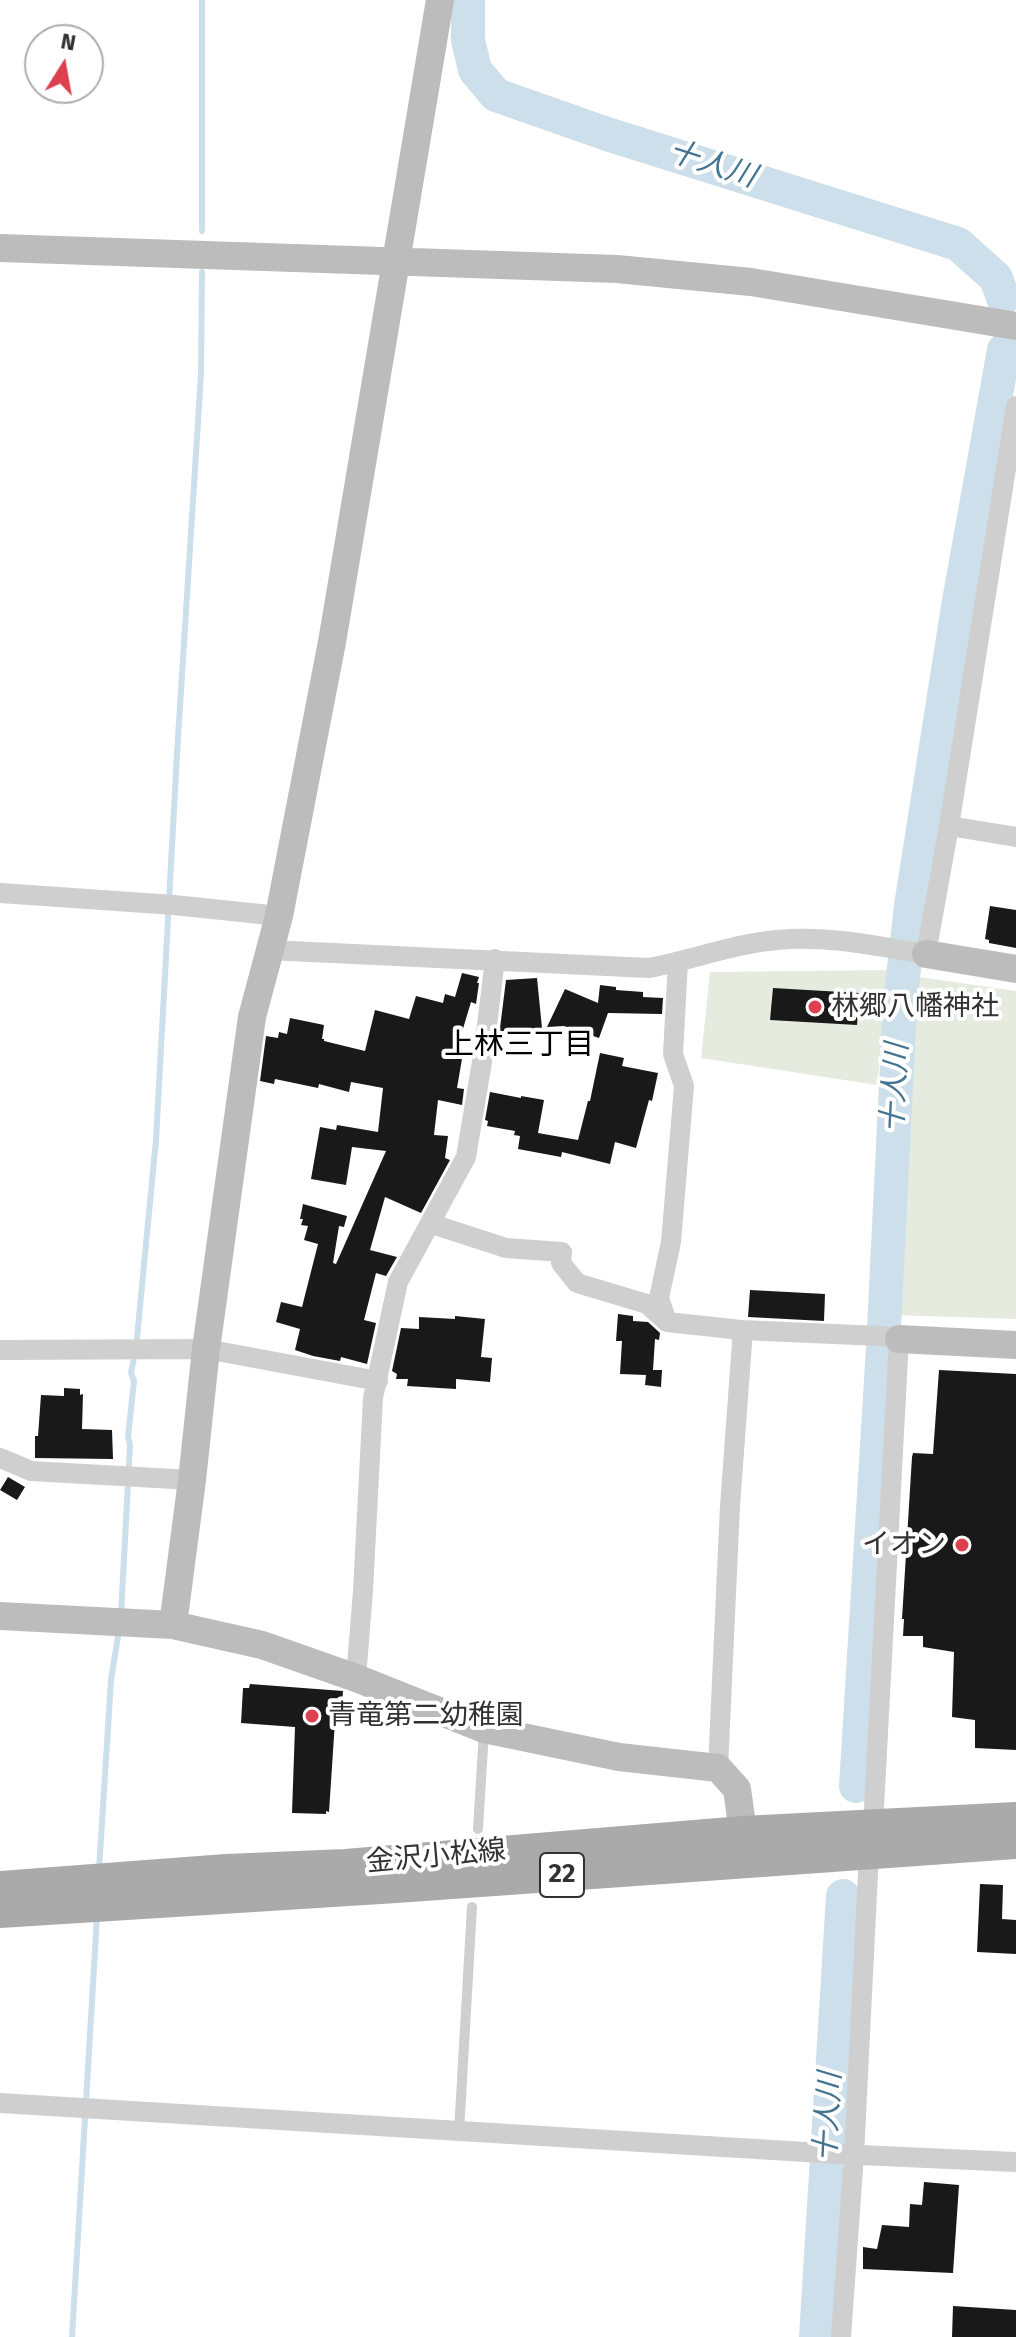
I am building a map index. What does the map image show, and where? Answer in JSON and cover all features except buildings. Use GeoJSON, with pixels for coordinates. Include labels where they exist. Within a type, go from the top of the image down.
{"type":"FeatureCollection","features":[{"type":"Feature","properties":{"kind":"main road","name":"金沢小松線"},"geometry":{"type":"LineString","coordinates":[[0,1887],[96,1893],[871,1840],[1016,1818]]}},
{"type":"Feature","properties":{"kind":"main road","name":"金沢小松線"},"geometry":{"type":"LineString","coordinates":[[0,1912],[226,1870],[346,1865],[743,1832],[871,1840],[1016,1843]]}},
{"type":"Feature","properties":{"kind":"street"},"geometry":{"type":"LineString","coordinates":[[173,1625],[206,1349],[252,1017],[279,916],[332,642],[440,0]]}},
{"type":"Feature","properties":{"kind":"street"},"geometry":{"type":"LineString","coordinates":[[0,248],[617,269],[751,282],[1016,326]]}},
{"type":"Feature","properties":{"kind":"street"},"geometry":{"type":"LineString","coordinates":[[909,951],[949,826],[1010,474],[1016,406]]}},
{"type":"Feature","properties":{"kind":"street"},"geometry":{"type":"LineString","coordinates":[[949,826],[1016,837]]}},
{"type":"Feature","properties":{"kind":"street"},"geometry":{"type":"LineString","coordinates":[[0,893],[279,916]]}},
{"type":"Feature","properties":{"kind":"street"},"geometry":{"type":"LineString","coordinates":[[269,950],[649,968],[729,947],[778,939],[836,939],[1016,969]]}},
{"type":"Feature","properties":{"kind":"street"},"geometry":{"type":"LineString","coordinates":[[356,1678],[373,1398],[398,1282],[466,1157],[495,959]]}},
{"type":"Feature","properties":{"kind":"street"},"geometry":{"type":"LineString","coordinates":[[667,1322],[659,1298],[671,1242],[684,1086],[673,1054],[678,962]]}},
{"type":"Feature","properties":{"kind":"street"},"geometry":{"type":"LineString","coordinates":[[432,1224],[506,1248],[562,1252],[561,1263],[577,1283],[647,1304],[667,1322],[741,1330],[1016,1345]]}},
{"type":"Feature","properties":{"kind":"street"},"geometry":{"type":"LineString","coordinates":[[718,1768],[741,1330]]}},
{"type":"Feature","properties":{"kind":"street"},"geometry":{"type":"LineString","coordinates":[[841,2337],[846,2155],[871,1840],[884,1337]]}},
{"type":"Feature","properties":{"kind":"street"},"geometry":{"type":"LineString","coordinates":[[0,1350],[206,1349],[378,1381]]}},
{"type":"Feature","properties":{"kind":"street"},"geometry":{"type":"LineString","coordinates":[[0,1458],[31,1471],[192,1480]]}},
{"type":"Feature","properties":{"kind":"street"},"geometry":{"type":"LineString","coordinates":[[0,1616],[173,1625],[262,1645],[356,1678],[484,1729],[619,1757],[718,1768],[737,1789],[743,1832]]}},
{"type":"Feature","properties":{"kind":"street"},"geometry":{"type":"LineString","coordinates":[[0,2103],[846,2155],[1016,2162]]}},
{"type":"Feature","properties":{"kind":"lane"},"geometry":{"type":"LineString","coordinates":[[478,1829],[484,1729]]}},
{"type":"Feature","properties":{"kind":"lane"},"geometry":{"type":"LineString","coordinates":[[459,2132],[472,1907]]}},
{"type":"Feature","properties":{"kind":"shaded area"},"geometry":{"type":"Polygon","coordinates":[[[890,970],[877,1085],[701,1058],[710,972],[890,970]]]}},
{"type":"Feature","properties":{"kind":"shaded area"},"geometry":{"type":"Polygon","coordinates":[[[913,976],[1016,991],[1016,1319],[893,1315],[913,976]]]}},
{"type":"Feature","properties":{"kind":"waterway"},"geometry":{"type":"LineString","coordinates":[[202,0],[202,231]]}},
{"type":"Feature","properties":{"kind":"waterway","name":"十人川"},"geometry":{"type":"LineString","coordinates":[[468,0],[468,40],[475,70],[496,95],[607,134],[958,244],[996,278],[1003,298]]}},
{"type":"Feature","properties":{"kind":"waterway"},"geometry":{"type":"LineString","coordinates":[[121,1615],[128,1437],[134,1381],[131,1373],[156,1140],[201,374],[202,272]]}},
{"type":"Feature","properties":{"kind":"waterway","name":"十人川"},"geometry":{"type":"LineString","coordinates":[[856,1786],[900,1004],[911,906],[959,601],[1004,350]]}},
{"type":"Feature","properties":{"kind":"waterway"},"geometry":{"type":"LineString","coordinates":[[99,1870],[111,1680],[119,1630]]}},
{"type":"Feature","properties":{"kind":"waterway","name":"十人川"},"geometry":{"type":"LineString","coordinates":[[816,2337],[843,1896]]}},
{"type":"Feature","properties":{"kind":"waterway"},"geometry":{"type":"LineString","coordinates":[[72,2337],[97,1917]]}},
{"type":"Feature","properties":{"kind":"place","name":"林郷八幡神社"},"geometry":{"type":"Point","coordinates":[815,1007]}},
{"type":"Feature","properties":{"kind":"place","name":"イオン"},"geometry":{"type":"Point","coordinates":[962,1545]}},
{"type":"Feature","properties":{"kind":"place","name":"青竜第二幼稚園"},"geometry":{"type":"Point","coordinates":[312,1716]}},
{"type":"Feature","properties":{"kind":"district","name":"上林三丁目"},"geometry":{"type":"Point","coordinates":[519,1046]}}]}
